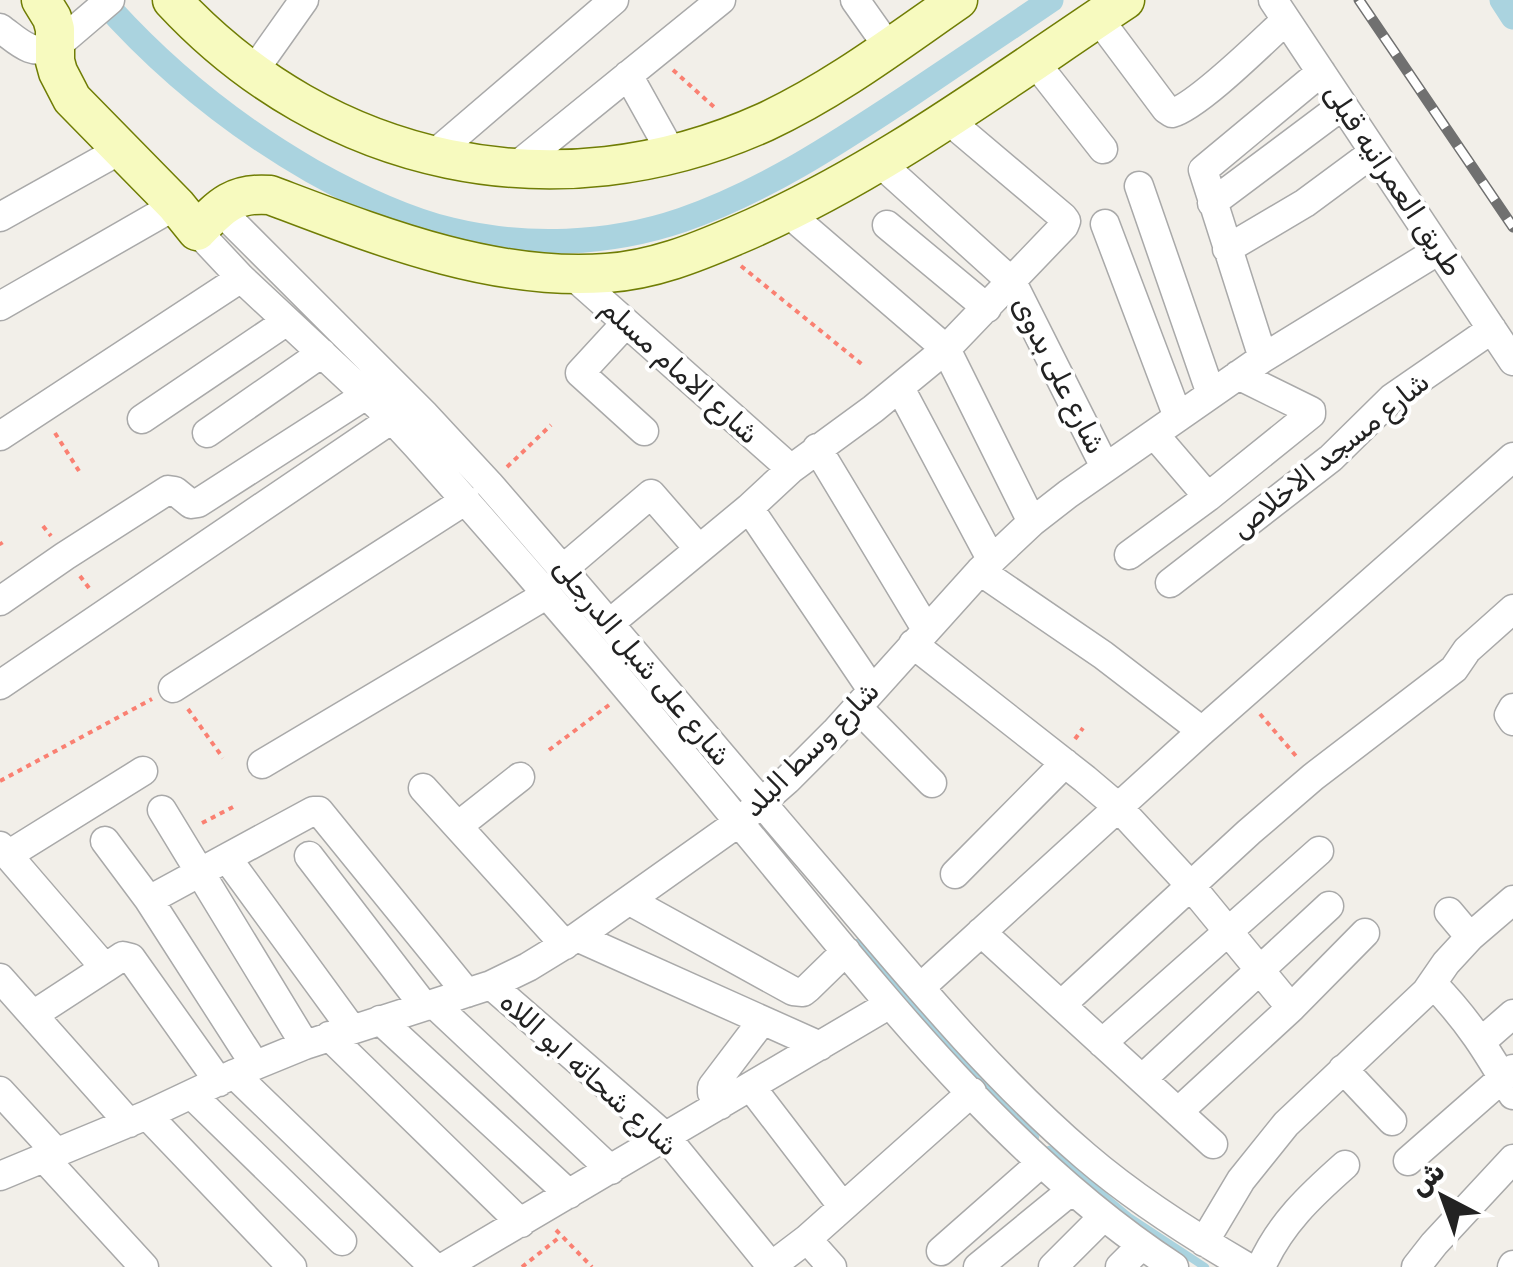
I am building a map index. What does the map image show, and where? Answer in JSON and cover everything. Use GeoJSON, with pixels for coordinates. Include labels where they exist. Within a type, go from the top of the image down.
{"type":"FeatureCollection","features":[{"type":"Feature","properties":{"kind":"street"},"geometry":{"type":"LineString","coordinates":[[41,0],[52,18],[58,72],[72,99],[120,150],[197,215]]}},
{"type":"Feature","properties":{"kind":"street"},"geometry":{"type":"LineString","coordinates":[[172,0],[253,72],[338,123],[432,156],[514,168],[593,168],[633,163],[741,131],[807,101],[958,0]]}},
{"type":"Feature","properties":{"kind":"street"},"geometry":{"type":"LineString","coordinates":[[253,72],[304,0]]}},
{"type":"Feature","properties":{"kind":"street"},"geometry":{"type":"LineString","coordinates":[[432,156],[614,0]]}},
{"type":"Feature","properties":{"kind":"street"},"geometry":{"type":"LineString","coordinates":[[514,168],[721,0]]}},
{"type":"Feature","properties":{"kind":"street"},"geometry":{"type":"LineString","coordinates":[[855,0],[889,48]]}},
{"type":"Feature","properties":{"kind":"street"},"geometry":{"type":"LineString","coordinates":[[0,28],[30,50],[41,52],[55,48],[101,8]]}},
{"type":"Feature","properties":{"kind":"street"},"geometry":{"type":"LineString","coordinates":[[0,306],[197,215],[254,194],[270,195],[428,250],[518,268],[606,273],[644,268],[714,245],[786,212],[878,162],[1111,9],[1166,109],[1172,113],[1202,95],[1279,10]]}},
{"type":"Feature","properties":{"kind":"street","name":"طريق العمرانيه قبلى"},"geometry":{"type":"LineString","coordinates":[[1279,10],[1513,360]]}},
{"type":"Feature","properties":{"kind":"street"},"geometry":{"type":"LineString","coordinates":[[1034,61],[1103,149]]}},
{"type":"Feature","properties":{"kind":"street"},"geometry":{"type":"LineString","coordinates":[[1263,358],[1203,170],[1321,72]]}},
{"type":"Feature","properties":{"kind":"street"},"geometry":{"type":"LineString","coordinates":[[628,75],[672,154]]}},
{"type":"Feature","properties":{"kind":"street"},"geometry":{"type":"LineString","coordinates":[[1212,204],[1343,106]]}},
{"type":"Feature","properties":{"kind":"street"},"geometry":{"type":"LineString","coordinates":[[610,623],[791,469],[900,388],[946,348],[1064,226],[1066,220],[947,118]]}},
{"type":"Feature","properties":{"kind":"street"},"geometry":{"type":"LineString","coordinates":[[0,217],[120,150]]}},
{"type":"Feature","properties":{"kind":"street"},"geometry":{"type":"LineString","coordinates":[[1227,250],[1305,202],[1374,152]]}},
{"type":"Feature","properties":{"kind":"street"},"geometry":{"type":"LineString","coordinates":[[878,162],[1012,282]]}},
{"type":"Feature","properties":{"kind":"street"},"geometry":{"type":"LineString","coordinates":[[1139,186],[1211,394]]}},
{"type":"Feature","properties":{"kind":"street"},"geometry":{"type":"LineString","coordinates":[[786,212],[946,348],[1032,522]]}},
{"type":"Feature","properties":{"kind":"street","name":"شارع على شبل الدرجلى"},"geometry":{"type":"LineString","coordinates":[[197,215],[241,278],[392,419],[466,500],[890,1004],[1041,1162],[1103,1216],[1174,1267]]}},
{"type":"Feature","properties":{"kind":"street","name":"شارع على شبل الدرجلى"},"geometry":{"type":"LineString","coordinates":[[197,215],[425,414],[610,623],[920,988],[996,1069],[1085,1156],[1153,1209],[1247,1267]]}},
{"type":"Feature","properties":{"kind":"street"},"geometry":{"type":"LineString","coordinates":[[1104,224],[1178,417]]}},
{"type":"Feature","properties":{"kind":"street"},"geometry":{"type":"LineString","coordinates":[[887,225],[987,308]]}},
{"type":"Feature","properties":{"kind":"street","name":"شارع وسط البلد"},"geometry":{"type":"LineString","coordinates":[[0,1176],[328,1036],[479,989],[528,967],[571,941],[762,803],[811,756],[986,565],[1032,522],[1263,358],[1440,250]]}},
{"type":"Feature","properties":{"kind":"street","name":"شارع الامام مسلم"},"geometry":{"type":"LineString","coordinates":[[570,273],[791,469]]}},
{"type":"Feature","properties":{"kind":"street"},"geometry":{"type":"LineString","coordinates":[[0,436],[241,278]]}},
{"type":"Feature","properties":{"kind":"street","name":"شارع على بدوى"},"geometry":{"type":"LineString","coordinates":[[1012,282],[1106,467]]}},
{"type":"Feature","properties":{"kind":"street"},"geometry":{"type":"LineString","coordinates":[[142,419],[287,321]]}},
{"type":"Feature","properties":{"kind":"street"},"geometry":{"type":"LineString","coordinates":[[626,323],[580,373],[644,431]]}},
{"type":"Feature","properties":{"kind":"street","name":"شارع مسجد الاخلاص"},"geometry":{"type":"LineString","coordinates":[[1170,583],[1332,458],[1392,398],[1492,329]]}},
{"type":"Feature","properties":{"kind":"street"},"geometry":{"type":"LineString","coordinates":[[207,433],[322,353]]}},
{"type":"Feature","properties":{"kind":"street"},"geometry":{"type":"LineString","coordinates":[[1129,555],[1312,413],[1238,375]]}},
{"type":"Feature","properties":{"kind":"street"},"geometry":{"type":"LineString","coordinates":[[900,388],[986,565],[1202,730]]}},
{"type":"Feature","properties":{"kind":"street"},"geometry":{"type":"LineString","coordinates":[[0,601],[168,490],[176,491],[191,504],[198,503],[366,395]]}},
{"type":"Feature","properties":{"kind":"street"},"geometry":{"type":"LineString","coordinates":[[0,685],[392,419]]}},
{"type":"Feature","properties":{"kind":"street"},"geometry":{"type":"LineString","coordinates":[[1154,434],[1208,497]]}},
{"type":"Feature","properties":{"kind":"street"},"geometry":{"type":"LineString","coordinates":[[818,448],[920,637],[1118,808],[1190,886],[1291,1008]]}},
{"type":"Feature","properties":{"kind":"street"},"geometry":{"type":"LineString","coordinates":[[920,988],[1202,730],[1513,458]]}},
{"type":"Feature","properties":{"kind":"street"},"geometry":{"type":"LineString","coordinates":[[562,569],[651,494],[699,548]]}},
{"type":"Feature","properties":{"kind":"street"},"geometry":{"type":"LineString","coordinates":[[174,688],[466,500]]}},
{"type":"Feature","properties":{"kind":"street"},"geometry":{"type":"LineString","coordinates":[[748,508],[864,699],[932,783]]}},
{"type":"Feature","properties":{"kind":"street"},"geometry":{"type":"LineString","coordinates":[[262,764],[546,596]]}},
{"type":"Feature","properties":{"kind":"street"},"geometry":{"type":"LineString","coordinates":[[1060,1005],[1313,777],[1454,669],[1464,652],[1513,609]]}},
{"type":"Feature","properties":{"kind":"street"},"geometry":{"type":"LineString","coordinates":[[1513,708],[1509,713],[1513,721]]}},
{"type":"Feature","properties":{"kind":"street"},"geometry":{"type":"LineString","coordinates":[[955,874],[1065,763]]}},
{"type":"Feature","properties":{"kind":"street"},"geometry":{"type":"LineString","coordinates":[[105,968],[4,851],[143,770]]}},
{"type":"Feature","properties":{"kind":"street"},"geometry":{"type":"LineString","coordinates":[[458,826],[520,778]]}},
{"type":"Feature","properties":{"kind":"street"},"geometry":{"type":"LineString","coordinates":[[431,796],[571,941],[820,1046]]}},
{"type":"Feature","properties":{"kind":"street"},"geometry":{"type":"LineString","coordinates":[[162,810],[200,872],[328,1036],[530,1218]]}},
{"type":"Feature","properties":{"kind":"street","name":"شارع شحاته ابو اللاه"},"geometry":{"type":"LineString","coordinates":[[227,858],[312,810],[319,811],[479,989],[666,1137],[766,1261],[778,1261],[807,1239]]}},
{"type":"Feature","properties":{"kind":"street"},"geometry":{"type":"LineString","coordinates":[[105,841],[149,900],[236,1074]]}},
{"type":"Feature","properties":{"kind":"street"},"geometry":{"type":"LineString","coordinates":[[1102,1043],[1319,851]]}},
{"type":"Feature","properties":{"kind":"street"},"geometry":{"type":"LineString","coordinates":[[308,856],[429,1005],[611,1170]]}},
{"type":"Feature","properties":{"kind":"street"},"geometry":{"type":"LineString","coordinates":[[149,900],[227,858],[328,1036]]}},
{"type":"Feature","properties":{"kind":"street"},"geometry":{"type":"LineString","coordinates":[[630,900],[793,991],[808,988],[846,951]]}},
{"type":"Feature","properties":{"kind":"street"},"geometry":{"type":"LineString","coordinates":[[1204,1242],[1228,1200],[1286,1124],[1434,984],[1470,937],[1513,900]]}},
{"type":"Feature","properties":{"kind":"street"},"geometry":{"type":"LineString","coordinates":[[1142,1080],[1329,906]]}},
{"type":"Feature","properties":{"kind":"street"},"geometry":{"type":"LineString","coordinates":[[1448,912],[1470,937]]}},
{"type":"Feature","properties":{"kind":"street"},"geometry":{"type":"LineString","coordinates":[[981,932],[1213,1144]]}},
{"type":"Feature","properties":{"kind":"street"},"geometry":{"type":"LineString","coordinates":[[1178,1112],[1365,934]]}},
{"type":"Feature","properties":{"kind":"street"},"geometry":{"type":"LineString","coordinates":[[33,1015],[123,956],[130,958],[236,1074],[434,1267]]}},
{"type":"Feature","properties":{"kind":"street"},"geometry":{"type":"LineString","coordinates":[[0,978],[138,1119],[292,1267]]}},
{"type":"Feature","properties":{"kind":"street"},"geometry":{"type":"LineString","coordinates":[[1408,1160],[1510,1081],[1434,984]]}},
{"type":"Feature","properties":{"kind":"street"},"geometry":{"type":"LineString","coordinates":[[444,1267],[890,1004]]}},
{"type":"Feature","properties":{"kind":"street"},"geometry":{"type":"LineString","coordinates":[[1482,1041],[1513,1014]]}},
{"type":"Feature","properties":{"kind":"street"},"geometry":{"type":"LineString","coordinates":[[380,1020],[569,1194]]}},
{"type":"Feature","properties":{"kind":"street"},"geometry":{"type":"LineString","coordinates":[[720,1105],[712,1087],[762,1021]]}},
{"type":"Feature","properties":{"kind":"street"},"geometry":{"type":"LineString","coordinates":[[1343,1069],[1392,1120]]}},
{"type":"Feature","properties":{"kind":"street"},"geometry":{"type":"LineString","coordinates":[[751,1087],[843,1207]]}},
{"type":"Feature","properties":{"kind":"street"},"geometry":{"type":"LineString","coordinates":[[0,1091],[144,1267]]}},
{"type":"Feature","properties":{"kind":"street"},"geometry":{"type":"LineString","coordinates":[[832,1267],[807,1239],[972,1092]]}},
{"type":"Feature","properties":{"kind":"street"},"geometry":{"type":"LineString","coordinates":[[192,1095],[342,1241]]}},
{"type":"Feature","properties":{"kind":"street"},"geometry":{"type":"LineString","coordinates":[[1416,1267],[1513,1160]]}},
{"type":"Feature","properties":{"kind":"street"},"geometry":{"type":"LineString","coordinates":[[941,1251],[1041,1162]]}},
{"type":"Feature","properties":{"kind":"street"},"geometry":{"type":"LineString","coordinates":[[1261,1267],[1294,1213],[1345,1166]]}},
{"type":"Feature","properties":{"kind":"street"},"geometry":{"type":"LineString","coordinates":[[978,1267],[1072,1190]]}},
{"type":"Feature","properties":{"kind":"street"},"geometry":{"type":"LineString","coordinates":[[1053,1267],[1103,1216]]}},
{"type":"Feature","properties":{"kind":"street"},"geometry":{"type":"LineString","coordinates":[[1120,1267],[1141,1246]]}},
{"type":"Feature","properties":{"kind":"path"},"geometry":{"type":"LineString","coordinates":[[654,54],[741,131]]}},
{"type":"Feature","properties":{"kind":"path"},"geometry":{"type":"LineString","coordinates":[[714,245],[864,366]]}},
{"type":"Feature","properties":{"kind":"path"},"geometry":{"type":"LineString","coordinates":[[40,409],[79,471]]}},
{"type":"Feature","properties":{"kind":"path"},"geometry":{"type":"LineString","coordinates":[[489,484],[551,425]]}},
{"type":"Feature","properties":{"kind":"path"},"geometry":{"type":"LineString","coordinates":[[66,556],[107,612]]}},
{"type":"Feature","properties":{"kind":"path"},"geometry":{"type":"LineString","coordinates":[[0,781],[174,688],[223,758]]}},
{"type":"Feature","properties":{"kind":"path"},"geometry":{"type":"LineString","coordinates":[[548,750],[628,691]]}},
{"type":"Feature","properties":{"kind":"path"},"geometry":{"type":"LineString","coordinates":[[1244,695],[1313,777]]}},
{"type":"Feature","properties":{"kind":"path"},"geometry":{"type":"LineString","coordinates":[[178,834],[233,807]]}},
{"type":"Feature","properties":{"kind":"path"},"geometry":{"type":"LineString","coordinates":[[530,1218],[562,1236],[592,1267]]}},
{"type":"Feature","properties":{"kind":"path"},"geometry":{"type":"LineString","coordinates":[[522,1267],[562,1236]]}},
{"type":"Feature","properties":{"kind":"waterway"},"geometry":{"type":"LineString","coordinates":[[102,0],[200,94],[254,135],[312,171],[379,205],[433,225],[479,236],[537,241],[626,235],[682,220],[741,196],[853,132],[1051,0]]}},
{"type":"Feature","properties":{"kind":"waterway"},"geometry":{"type":"LineString","coordinates":[[1502,0],[1513,17]]}},
{"type":"Feature","properties":{"kind":"waterway"},"geometry":{"type":"LineString","coordinates":[[857,943],[1035,1137]]}},
{"type":"Feature","properties":{"kind":"waterway"},"geometry":{"type":"LineString","coordinates":[[1049,1150],[1129,1217],[1205,1267]]}},
{"type":"Feature","properties":{"kind":"railway"},"geometry":{"type":"LineString","coordinates":[[1359,0],[1513,227]]}}]}
